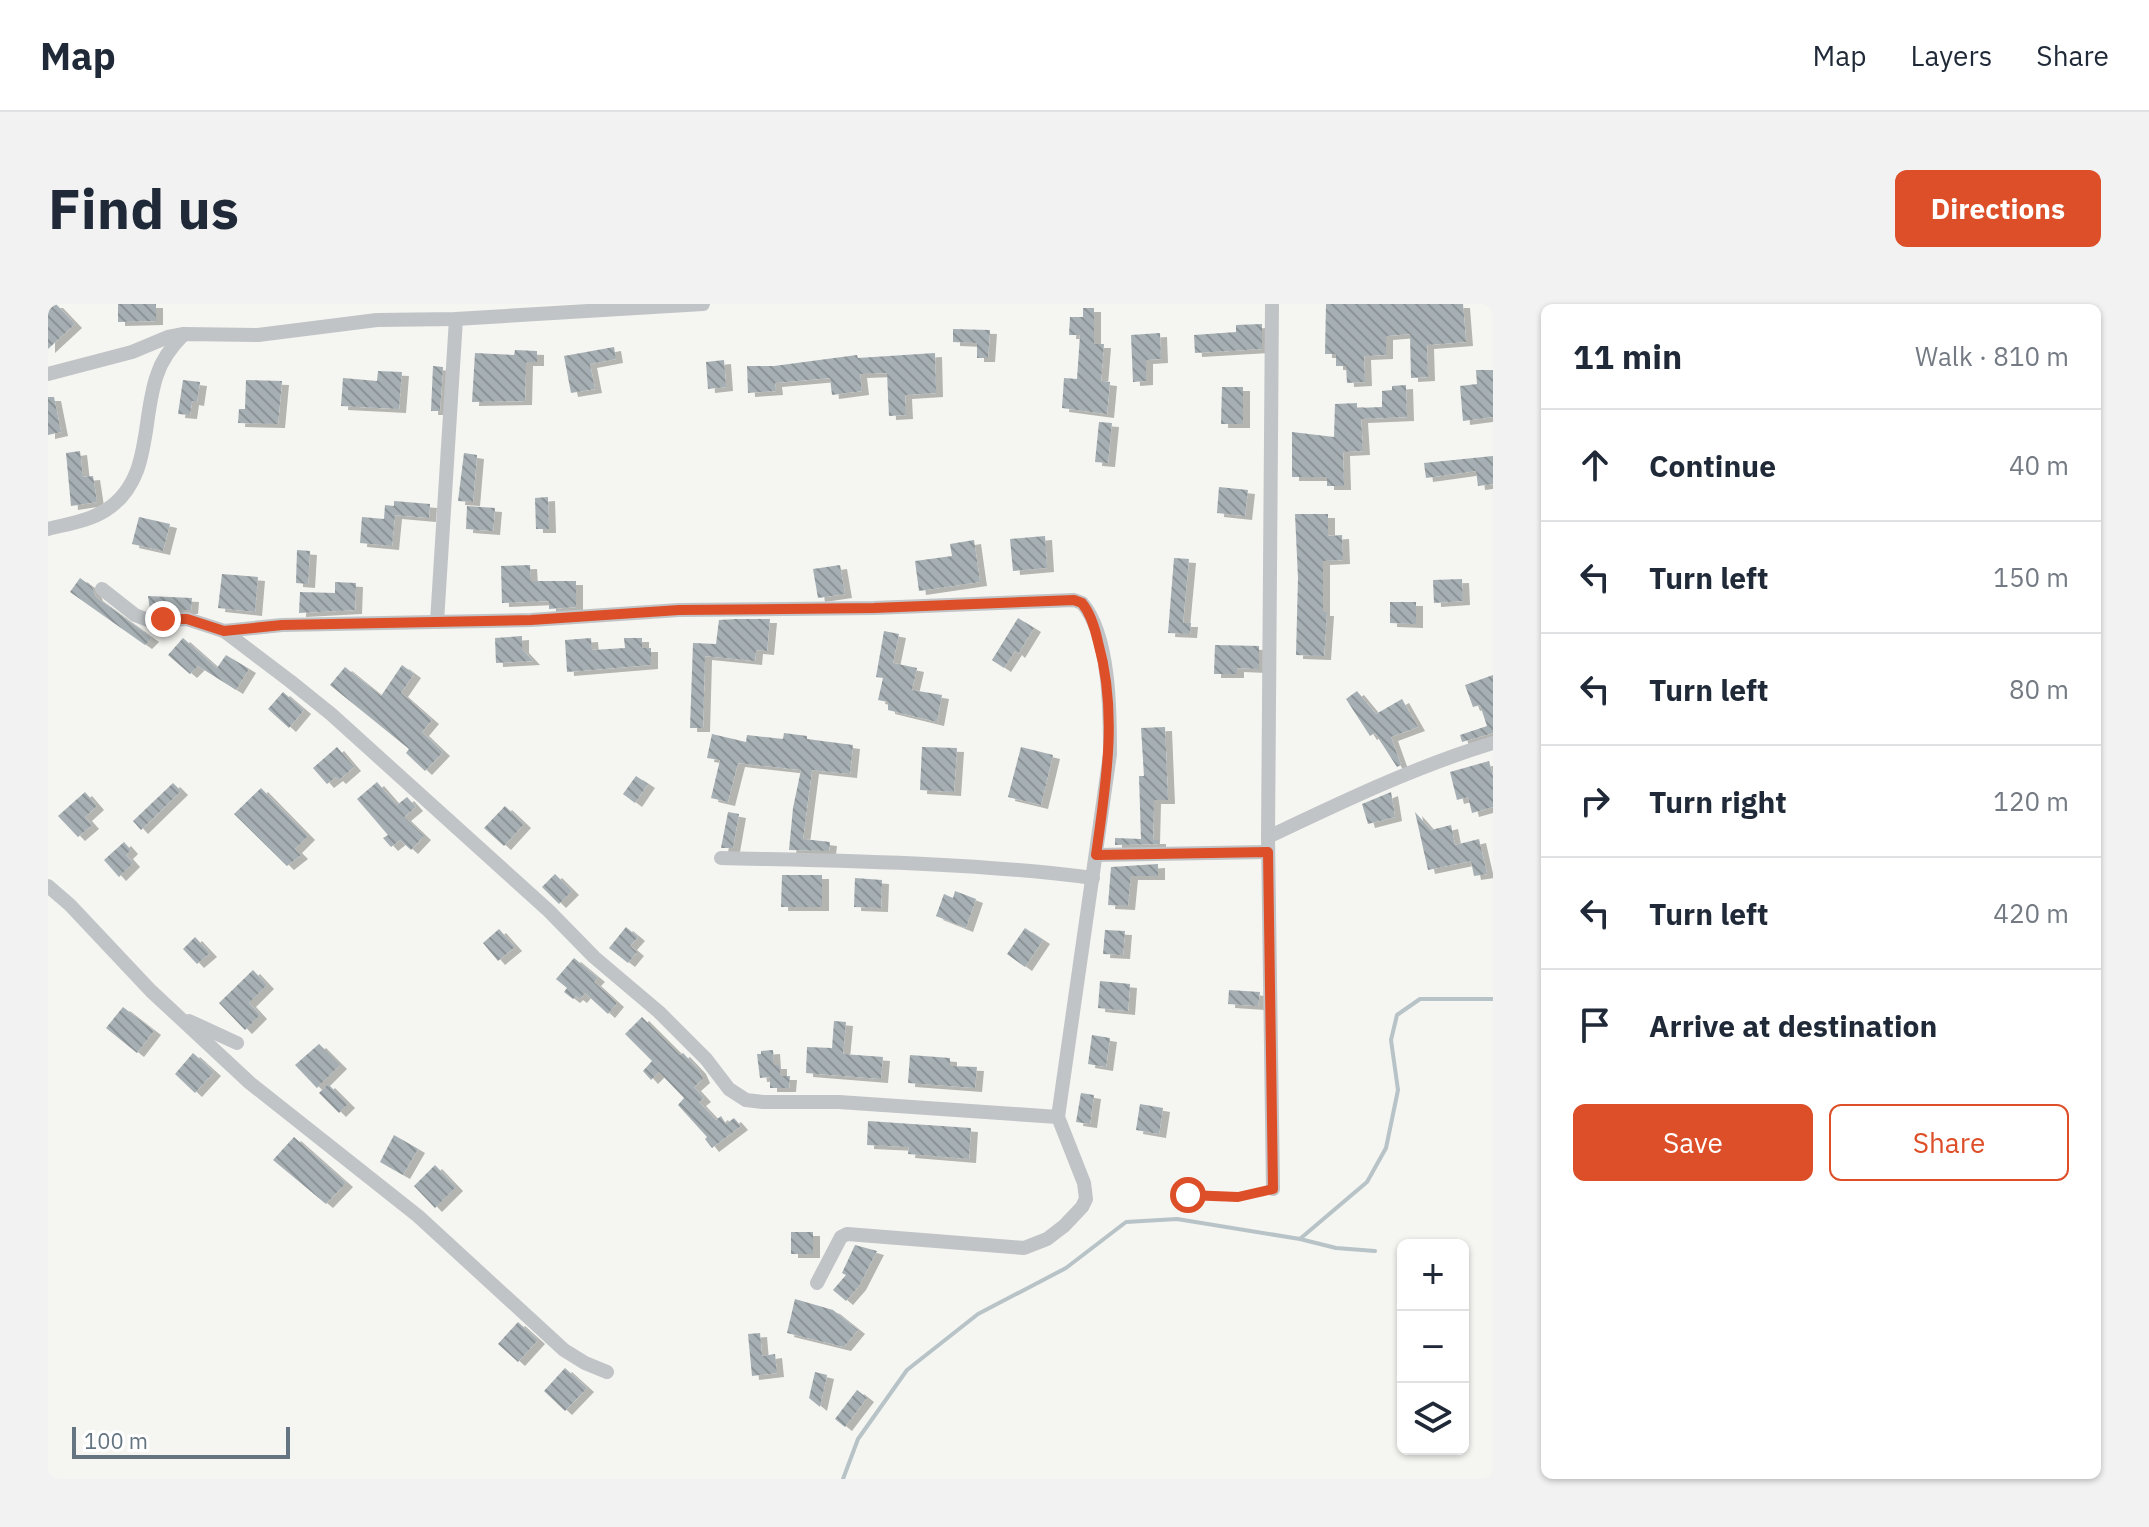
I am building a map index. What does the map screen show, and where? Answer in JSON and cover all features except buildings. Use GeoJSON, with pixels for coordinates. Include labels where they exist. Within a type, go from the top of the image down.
{"type":"FeatureCollection","features":[{"type":"Feature","properties":{"kind":"street"},"geometry":{"type":"LineString","coordinates":[[48,374],[132,352],[184,334],[258,335],[377,320],[456,319],[703,304]]}},
{"type":"Feature","properties":{"kind":"street"},"geometry":{"type":"LineString","coordinates":[[1272,304],[1268,845],[1273,1189]]}},
{"type":"Feature","properties":{"kind":"street"},"geometry":{"type":"LineString","coordinates":[[437,622],[456,319]]}},
{"type":"Feature","properties":{"kind":"street"},"geometry":{"type":"LineString","coordinates":[[48,529],[107,510],[130,485],[142,453],[155,379],[171,348],[184,334]]}},
{"type":"Feature","properties":{"kind":"street"},"geometry":{"type":"LineString","coordinates":[[102,589],[135,615],[148,620],[187,619],[224,631],[331,714],[549,911],[594,957],[677,1029],[729,1089],[746,1100],[839,1102],[1058,1117]]}},
{"type":"Feature","properties":{"kind":"street"},"geometry":{"type":"LineString","coordinates":[[224,631],[282,625],[578,618],[679,610],[874,608],[1074,600],[1082,603],[1094,627],[1106,671],[1110,754],[1058,1117],[1084,1183],[1086,1199],[1074,1216],[1047,1239],[1033,1246],[1011,1248],[847,1234],[841,1237],[817,1283]]}},
{"type":"Feature","properties":{"kind":"street"},"geometry":{"type":"LineString","coordinates":[[1096,855],[1268,845],[1382,783],[1447,757],[1493,743]]}},
{"type":"Feature","properties":{"kind":"street"},"geometry":{"type":"LineString","coordinates":[[721,858],[1056,873],[1093,878]]}},
{"type":"Feature","properties":{"kind":"street"},"geometry":{"type":"LineString","coordinates":[[48,886],[171,1011],[250,1083],[418,1216],[564,1350],[607,1372]]}},
{"type":"Feature","properties":{"kind":"street"},"geometry":{"type":"LineString","coordinates":[[171,1011],[237,1043]]}},
{"type":"Feature","properties":{"kind":"path"},"geometry":{"type":"LineString","coordinates":[[1188,1195],[1238,1197],[1273,1189]]}},
{"type":"Feature","properties":{"kind":"waterway"},"geometry":{"type":"LineString","coordinates":[[1301,1238],[1367,1182],[1386,1148],[1398,1090],[1391,1040],[1397,1015],[1420,999],[1493,999]]}},
{"type":"Feature","properties":{"kind":"waterway"},"geometry":{"type":"LineString","coordinates":[[843,1479],[858,1439],[907,1370],[978,1314],[1066,1268],[1126,1222],[1177,1219],[1336,1248],[1375,1251]]}},
{"type":"Feature","properties":{"kind":"route"},"geometry":{"type":"LineString","coordinates":[[163,619],[199,621],[224,631],[282,625],[610,617],[679,610],[874,608],[1074,600],[1082,603],[1094,627],[1106,671],[1110,711],[1110,754],[1096,855],[1268,852],[1273,1189],[1262,1194],[1238,1197],[1188,1195]]}}]}
